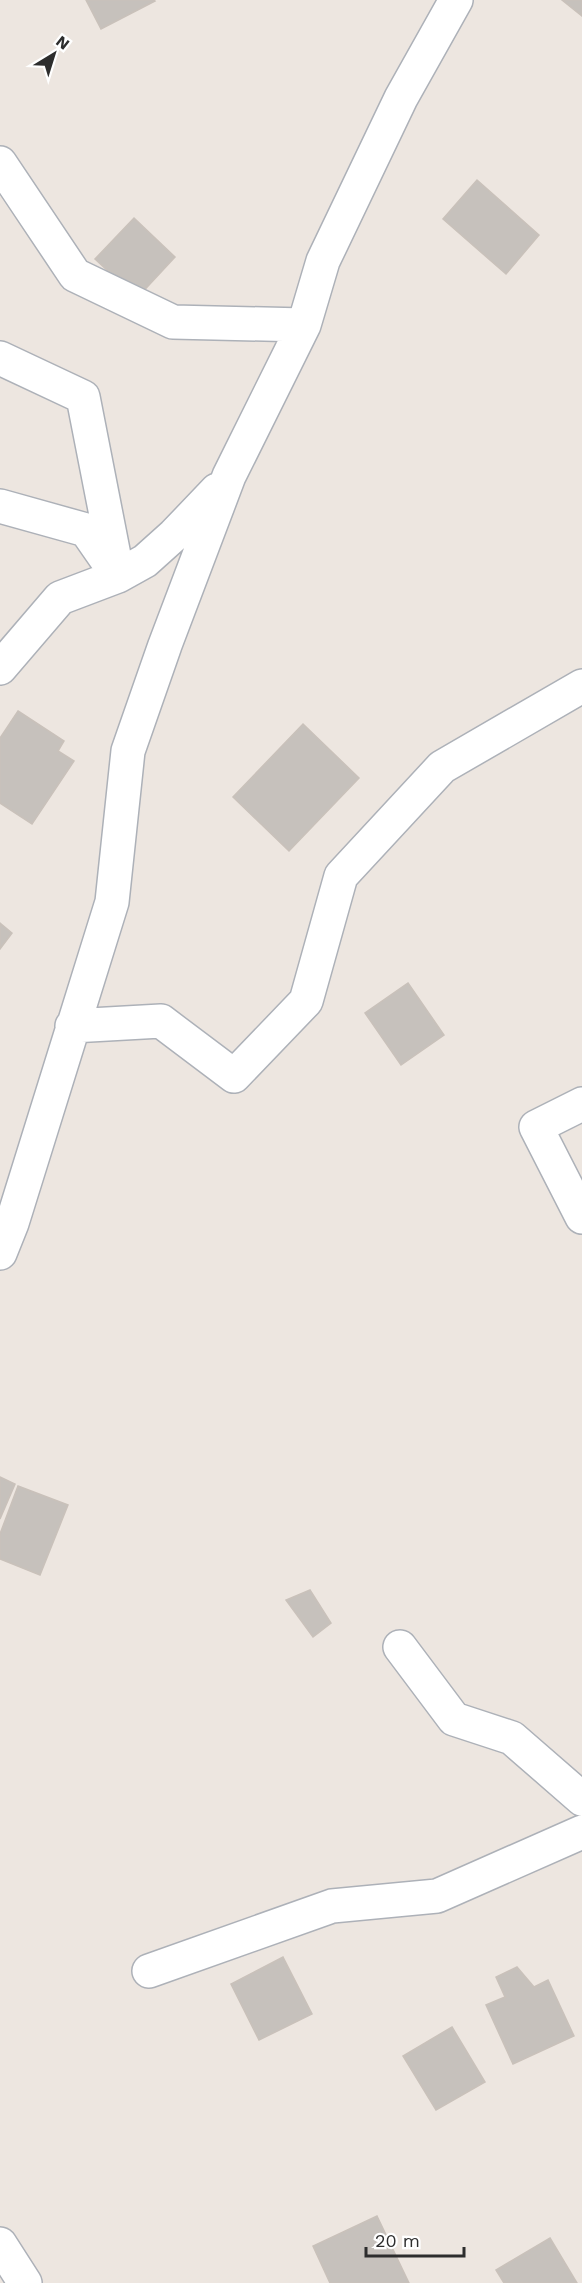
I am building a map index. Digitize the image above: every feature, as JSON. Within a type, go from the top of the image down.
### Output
[{"type":"street","points":[[0,1253],[39,1137],[112,902],[128,751],[196,560],[229,476],[304,325],[323,261],[401,98],[456,0]]},
{"type":"street","points":[[0,163],[75,275],[173,322],[304,325]]},
{"type":"street","points":[[0,358],[83,397],[118,576]]},
{"type":"street","points":[[0,668],[60,598],[118,576],[145,561],[174,535],[229,476]]},
{"type":"street","points":[[0,506],[86,530],[118,576]]},
{"type":"street","points":[[72,1026],[160,1021],[234,1076],[306,1001],[341,876],[442,767],[582,686]]},
{"type":"street","points":[[582,1104],[536,1127],[582,1217]]},
{"type":"street","points":[[399,1647],[454,1719],[512,1738],[580,1799],[582,1798]]},
{"type":"street","points":[[149,1971],[332,1905],[437,1896],[582,1832]]},
{"type":"street","points":[[0,2244],[25,2283]]},
{"type":"building","points":[[86,0],[154,0],[155,1],[101,29]]},
{"type":"building","points":[[562,0],[582,0],[582,16]]},
{"type":"building","points":[[477,180],[539,235],[506,274],[443,219]]},
{"type":"building","points":[[134,218],[175,257],[137,298],[95,259]]},
{"type":"building","points":[[18,711],[64,741],[58,751],[74,761],[32,824],[0,803],[0,738]]},
{"type":"building","points":[[303,724],[359,778],[289,851],[233,797]]},
{"type":"building","points":[[0,923],[12,933],[0,949]]},
{"type":"building","points":[[408,983],[444,1035],[401,1065],[365,1013]]},
{"type":"building","points":[[0,1477],[15,1484],[0,1519]]},
{"type":"building","points":[[18,1486],[68,1505],[40,1575],[0,1559],[0,1534]]},
{"type":"building","points":[[310,1590],[331,1623],[313,1637],[286,1600]]},
{"type":"building","points":[[283,1957],[312,2014],[259,2040],[231,1984]]},
{"type":"building","points":[[517,1967],[534,1987],[548,1980],[574,2036],[513,2064],[486,2005],[505,1997],[496,1977]]},
{"type":"building","points":[[452,2027],[485,2082],[436,2110],[403,2056]]},
{"type":"building","points":[[377,2216],[409,2283],[330,2283],[313,2246]]},
{"type":"building","points":[[550,2238],[577,2283],[504,2283],[496,2270]]}]
